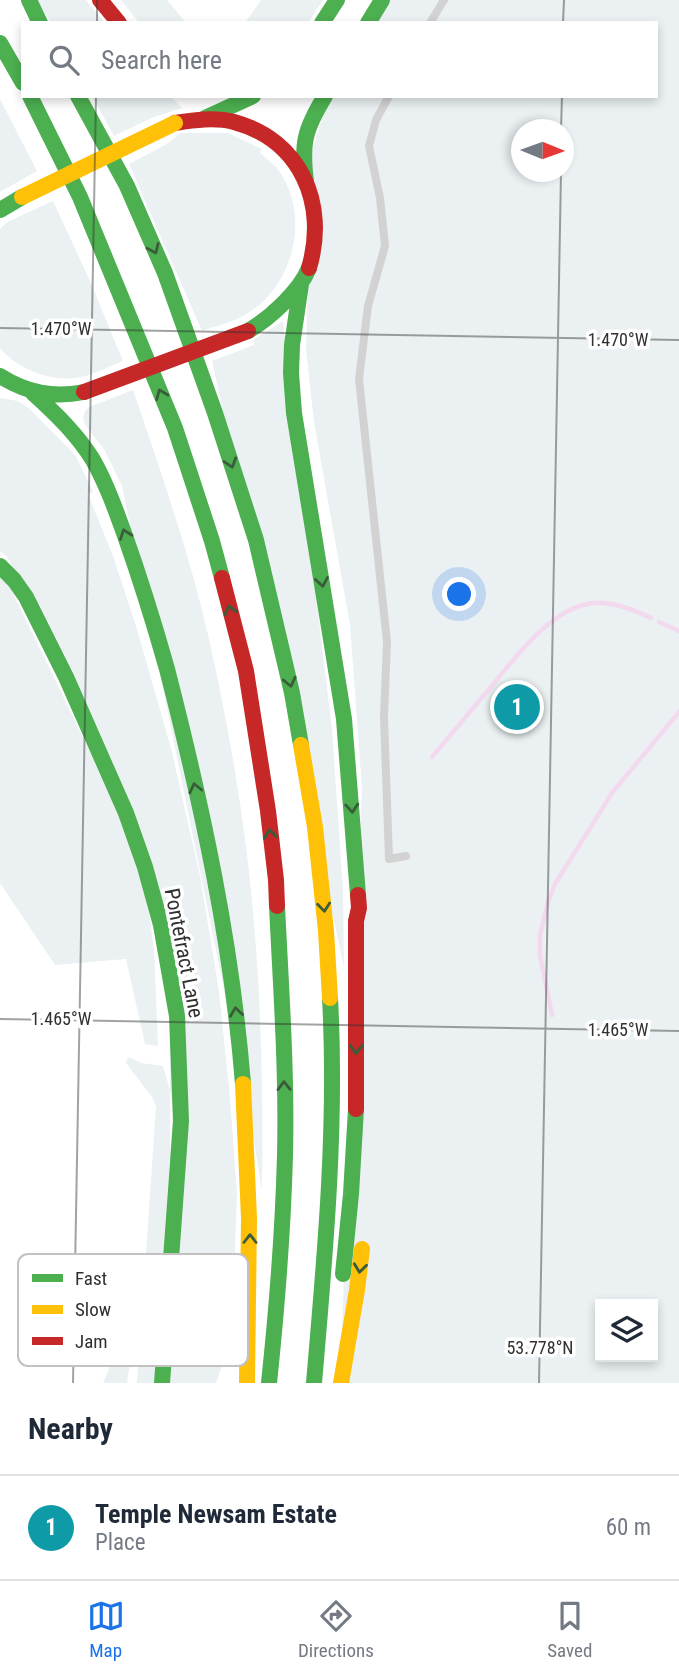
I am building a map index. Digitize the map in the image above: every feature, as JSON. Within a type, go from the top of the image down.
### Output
[{"type":"main road","points":[[29,0],[39,21]]},
{"type":"main road","points":[[100,0],[117,21]]},
{"type":"main road","points":[[323,21],[337,0]]},
{"type":"main road","points":[[369,21],[382,0]]},
{"type":"main road","points":[[0,43],[21,80]]},
{"type":"main road","points":[[31,98],[80,197],[175,428],[212,541],[246,671],[276,880],[284,1058],[285,1154],[277,1303],[269,1383]]},
{"type":"main road","points":[[79,98],[132,198],[165,272],[202,375],[256,540],[292,694],[315,827],[326,931],[332,1039],[325,1254],[314,1383]]},
{"type":"main road","points":[[0,210],[175,123],[205,118],[249,98]]},
{"type":"main road","points":[[306,181],[303,153],[306,135],[323,98]]},
{"type":"main road","points":[[191,104],[205,118],[234,122],[264,135],[280,147],[306,181],[312,197],[315,224],[313,250],[301,284],[292,345],[291,373],[294,413],[344,719],[359,908],[356,920],[356,1100],[351,1194],[329,1383]]},
{"type":"main road","points":[[0,387],[66,396],[84,391],[248,331],[267,318],[301,284]]},
{"type":"main road","points":[[0,376],[11,384],[30,391],[66,426],[87,452],[100,475],[148,598],[170,681],[227,943],[239,1037],[250,1202],[248,1349]]},
{"type":"main road","name":"Pontefract Lane","points":[[0,566],[26,597],[66,677],[126,813],[161,925],[177,1016],[181,1121],[171,1254]]},
{"type":"main road","points":[[359,908],[368,926],[370,1133]]},
{"type":"main road","points":[[341,1383],[364,1231]]},
{"type":"lane","points":[[431,21],[444,0]]},
{"type":"lane","points":[[387,98],[376,120],[369,146],[380,198],[385,246],[369,306],[359,379],[387,642],[384,717],[389,859],[406,856]]},
{"type":"shaded area","points":[[37,0],[86,0],[103,21],[50,21]]},
{"type":"shaded area","points":[[121,0],[167,0],[184,21],[137,21]]},
{"type":"shaded area","points":[[261,0],[323,0],[309,21],[246,21]]},
{"type":"shaded area","points":[[390,0],[679,0],[679,1383],[340,1383],[362,788],[350,625],[314,422],[306,350],[312,151],[328,98],[658,98],[658,21],[377,21]]},
{"type":"shaded area","points":[[93,98],[172,98],[182,108],[154,117],[114,136]]},
{"type":"shaded area","points":[[0,99],[37,171],[0,192]]},
{"type":"shaded area","points":[[180,133],[228,133],[262,149],[260,153],[276,167],[294,206],[292,249],[286,269],[275,288],[261,304],[243,316],[202,331],[129,164],[167,144]]},
{"type":"shaded area","points":[[53,201],[123,361],[76,378],[55,378],[34,372],[15,362],[0,348],[0,229],[7,222]]},
{"type":"shaded area","points":[[283,321],[332,729],[343,889],[344,967],[212,361],[254,345],[253,340]]},
{"type":"shaded area","points":[[133,390],[195,583],[219,684],[238,792],[252,900],[257,968],[262,1063],[262,1190],[251,1123],[122,486],[104,449],[85,425],[83,417],[89,407]]},
{"type":"shaded area","points":[[0,398],[18,401],[29,408],[76,456],[93,492],[88,494],[113,556],[137,629],[171,748],[200,876],[219,991],[237,1194],[235,1254],[170,1254],[170,924],[8,558],[0,551]]},
{"type":"shaded area","points":[[0,572],[5,577],[121,815],[147,897],[154,950],[158,1046],[145,1044],[126,959],[55,965],[0,883]]},
{"type":"shaded area","points":[[128,1057],[141,1063],[163,1066],[171,1094],[173,1112],[164,1254],[146,1254],[156,1107],[152,1097],[126,1063]]},
{"type":"shaded area","points":[[110,1366],[129,1366],[127,1383],[103,1383]]},
{"type":"shaded area","points":[[138,1366],[156,1366],[155,1383],[137,1383]]},
{"type":"shaded area","points":[[170,1366],[222,1366],[216,1383],[170,1383]]},
{"type":"waterway","points":[[432,757],[524,648],[558,617],[583,605],[601,603],[627,608],[651,618]]},
{"type":"waterway","points":[[659,622],[679,631]]},
{"type":"waterway","points":[[552,1015],[540,955],[540,936],[555,884],[612,793],[679,712]]},
{"type":"traffic: fast","points":[[29,0],[39,21]]},
{"type":"traffic: fast","points":[[323,21],[337,0]]},
{"type":"traffic: fast","points":[[369,21],[382,0]]},
{"type":"traffic: fast","points":[[0,43],[21,80]]},
{"type":"traffic: fast","points":[[31,98],[80,197],[175,428],[222,578]]},
{"type":"traffic: fast","points":[[79,98],[127,186],[165,273],[215,413],[256,540],[292,693],[301,745]]},
{"type":"traffic: fast","points":[[205,118],[249,98]]},
{"type":"traffic: fast","points":[[306,181],[306,137],[324,98]]},
{"type":"traffic: fast","points":[[0,210],[22,197]]},
{"type":"traffic: fast","points":[[248,331],[283,304],[299,286],[309,268]]},
{"type":"traffic: fast","points":[[301,284],[292,345],[294,413],[344,719],[358,895]]},
{"type":"traffic: fast","points":[[0,376],[20,387],[40,393],[84,392]]},
{"type":"traffic: fast","points":[[33,393],[73,433],[98,469],[121,524],[152,618],[204,823],[231,979],[243,1084]]},
{"type":"traffic: fast","points":[[0,566],[26,597],[66,677],[126,813],[161,925],[177,1016],[181,1121],[171,1254]]},
{"type":"traffic: fast","points":[[269,1383],[285,1155],[277,906]]},
{"type":"traffic: fast","points":[[314,1383],[331,1142],[330,998]]},
{"type":"traffic: fast","points":[[343,1274],[356,1109]]},
{"type":"traffic: fast","points":[[162,1383],[163,1366]]},
{"type":"traffic: slow","points":[[22,197],[175,123]]},
{"type":"traffic: slow","points":[[301,745],[315,827],[330,998]]},
{"type":"traffic: slow","points":[[243,1084],[249,1218],[248,1300]]},
{"type":"traffic: slow","points":[[341,1383],[362,1249]]},
{"type":"traffic: slow","points":[[247,1366],[247,1383]]},
{"type":"traffic: jam","points":[[100,0],[117,21]]},
{"type":"traffic: jam","points":[[175,123],[212,119],[234,122],[277,143],[292,159],[304,178],[315,221],[309,268]]},
{"type":"traffic: jam","points":[[84,392],[248,331]]},
{"type":"traffic: jam","points":[[222,578],[246,671],[268,811],[277,906]]},
{"type":"traffic: jam","points":[[356,1109],[358,895]]},
{"type":"place","name":"Temple Newsam Estate","points":[[517,707]]}]
